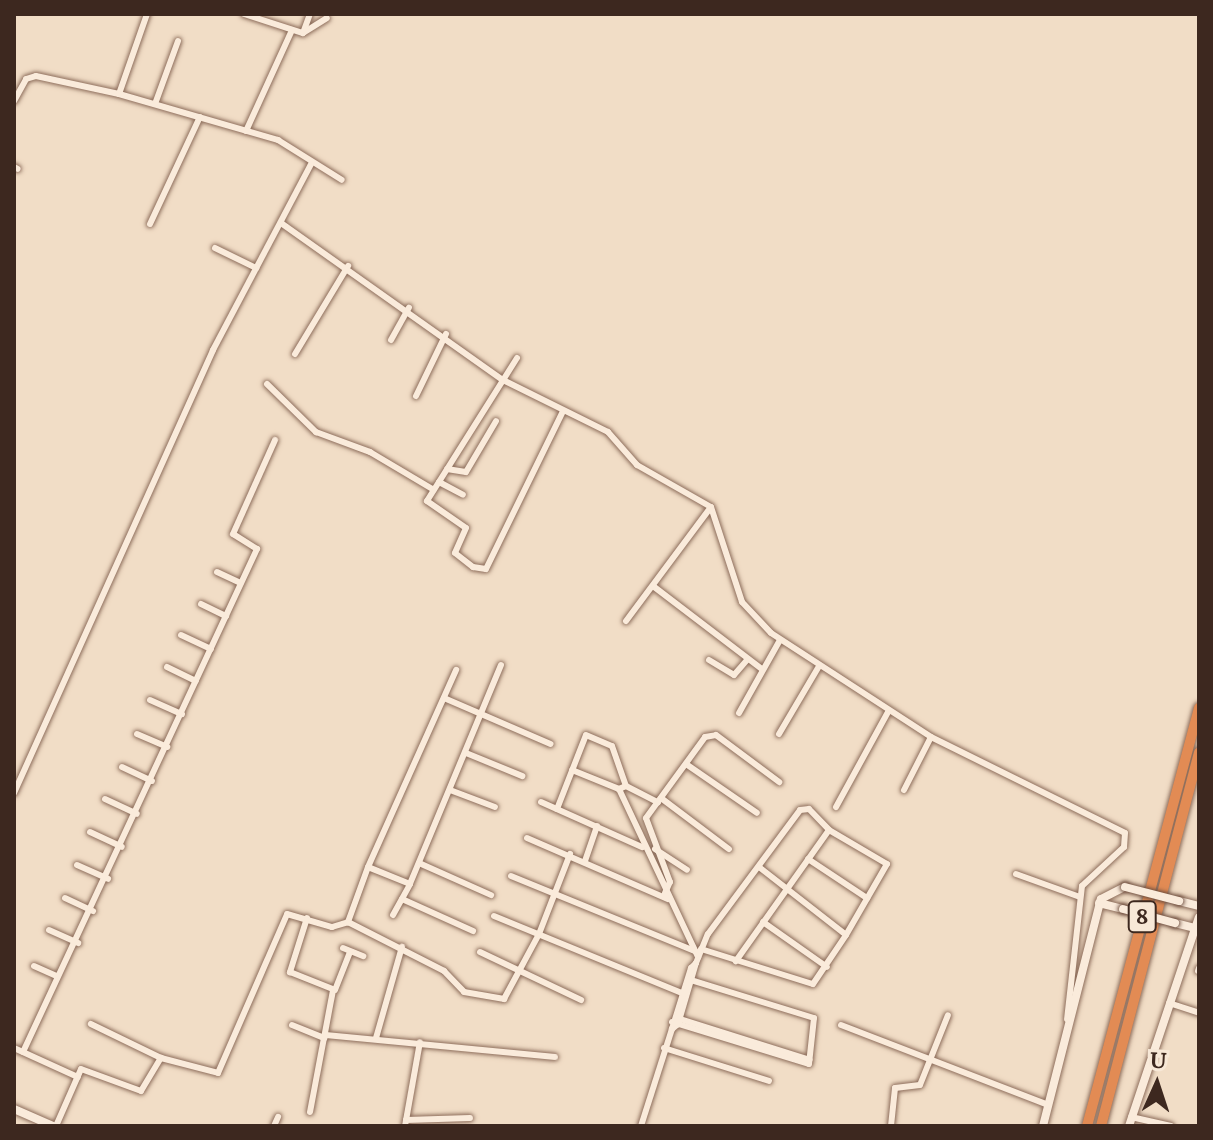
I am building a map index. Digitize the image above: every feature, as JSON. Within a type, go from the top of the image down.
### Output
[{"type":"highway","name":"8","points":[[1087,1126],[1199,708]]},
{"type":"highway","name":"8","points":[[1101,1126],[1199,753]]},
{"type":"main road","points":[[1043,1126],[1099,903],[1105,892],[1125,887],[1199,906]]},
{"type":"main road","points":[[1099,903],[1195,928]]},
{"type":"main road","points":[[1130,1122],[1138,1089],[1199,917]]},
{"type":"main road","points":[[14,1109],[55,1126]]},
{"type":"street","points":[[119,94],[147,14]]},
{"type":"street","points":[[244,14],[303,33],[327,18]]},
{"type":"street","points":[[303,33],[310,14]]},
{"type":"street","points":[[246,131],[292,30]]},
{"type":"street","points":[[155,104],[178,41]]},
{"type":"street","points":[[14,101],[30,77],[119,94],[246,131],[342,180]]},
{"type":"street","points":[[150,224],[200,117]]},
{"type":"street","points":[[14,793],[208,360],[312,162]]},
{"type":"street","points":[[281,223],[446,334],[503,380],[562,413],[608,432],[637,465],[711,507],[725,532],[742,602],[780,640],[931,737],[1125,833],[1128,843],[1088,875],[1080,897],[1065,1047]]},
{"type":"street","points":[[215,248],[256,268]]},
{"type":"street","points":[[295,354],[348,266]]},
{"type":"street","points":[[391,340],[409,308]]},
{"type":"street","points":[[416,396],[446,334]]},
{"type":"street","points":[[517,358],[427,505],[466,528],[456,555],[486,569],[562,413]]},
{"type":"street","points":[[267,384],[316,432],[370,452],[434,490]]},
{"type":"street","points":[[447,469],[466,472],[496,421]]},
{"type":"street","points":[[23,1052],[56,976],[78,943],[108,879],[257,546],[233,534],[275,440]]},
{"type":"street","points":[[439,482],[463,495]]},
{"type":"street","points":[[626,621],[711,507]]},
{"type":"street","points":[[217,572],[241,583]]},
{"type":"street","points":[[653,586],[762,669]]},
{"type":"street","points":[[201,604],[226,616]]},
{"type":"street","points":[[181,635],[211,649]]},
{"type":"street","points":[[739,713],[780,640]]},
{"type":"street","points":[[709,660],[734,675],[748,659]]},
{"type":"street","points":[[393,915],[410,884],[501,665]]},
{"type":"street","points":[[779,734],[819,666]]},
{"type":"street","points":[[167,667],[196,681]]},
{"type":"street","points":[[348,922],[368,867],[456,670]]},
{"type":"street","points":[[444,698],[551,744]]},
{"type":"street","points":[[150,700],[182,714]]},
{"type":"street","points":[[836,807],[888,712]]},
{"type":"street","points":[[137,734],[167,747]]},
{"type":"street","points":[[557,809],[572,770],[592,735],[616,751],[622,787],[642,847],[698,955],[694,981],[664,1048],[641,1126]]},
{"type":"street","points":[[667,896],[670,885],[645,823],[705,737],[716,735],[779,782]]},
{"type":"street","points":[[904,790],[931,737]]},
{"type":"street","points":[[466,753],[522,776]]},
{"type":"street","points":[[686,764],[757,813]]},
{"type":"street","points":[[122,767],[152,781]]},
{"type":"street","points":[[572,770],[660,800],[729,849]]},
{"type":"street","points":[[450,790],[495,807]]},
{"type":"street","points":[[105,799],[137,814]]},
{"type":"street","points":[[541,802],[642,847]]},
{"type":"street","points":[[511,876],[698,955],[736,961],[811,984],[827,967],[887,863],[829,830],[809,809],[800,810],[698,955],[682,993],[675,1022]]},
{"type":"street","points":[[585,861],[597,826]]},
{"type":"street","points":[[736,961],[829,830]]},
{"type":"street","points":[[90,832],[122,847]]},
{"type":"street","points":[[527,838],[667,896]]},
{"type":"street","points":[[655,849],[687,870]]},
{"type":"street","points":[[91,1024],[161,1058],[218,1073],[285,917],[307,918],[332,927],[348,922],[402,947],[450,975],[464,992],[497,1000],[510,994],[521,973],[570,854]]},
{"type":"street","points":[[808,859],[867,898]]},
{"type":"street","points":[[419,863],[491,895]]},
{"type":"street","points":[[77,865],[108,879]]},
{"type":"street","points":[[368,867],[410,884]]},
{"type":"street","points":[[759,867],[846,935]]},
{"type":"street","points":[[1016,874],[1080,897]]},
{"type":"street","points":[[65,898],[93,911]]},
{"type":"street","points":[[402,899],[473,931]]},
{"type":"street","points":[[494,916],[682,993]]},
{"type":"street","points":[[307,918],[289,970],[333,990]]},
{"type":"street","points":[[763,922],[827,967]]},
{"type":"street","points":[[49,930],[78,943]]},
{"type":"street","points":[[376,1038],[402,947]]},
{"type":"street","points":[[310,1112],[333,990],[346,950],[363,956]]},
{"type":"street","points":[[480,952],[581,1000]]},
{"type":"street","points":[[34,966],[56,976]]},
{"type":"street","points":[[675,1022],[810,1060],[814,1018],[694,981]]},
{"type":"street","points":[[1169,1003],[1199,1013]]},
{"type":"street","points":[[891,1126],[895,1088],[920,1085],[926,1058],[948,1015]]},
{"type":"street","points":[[292,1025],[325,1036],[420,1042],[555,1057]]},
{"type":"street","points":[[841,1025],[1048,1105]]},
{"type":"street","points":[[420,1042],[406,1123],[470,1118]]},
{"type":"street","points":[[14,1048],[78,1077]]},
{"type":"street","points":[[664,1048],[769,1081]]},
{"type":"street","points":[[55,1126],[78,1077],[86,1070],[141,1091],[161,1058]]},
{"type":"street","points":[[274,1126],[278,1117]]},
{"type":"street","points":[[1130,1122],[1171,1126]]}]
